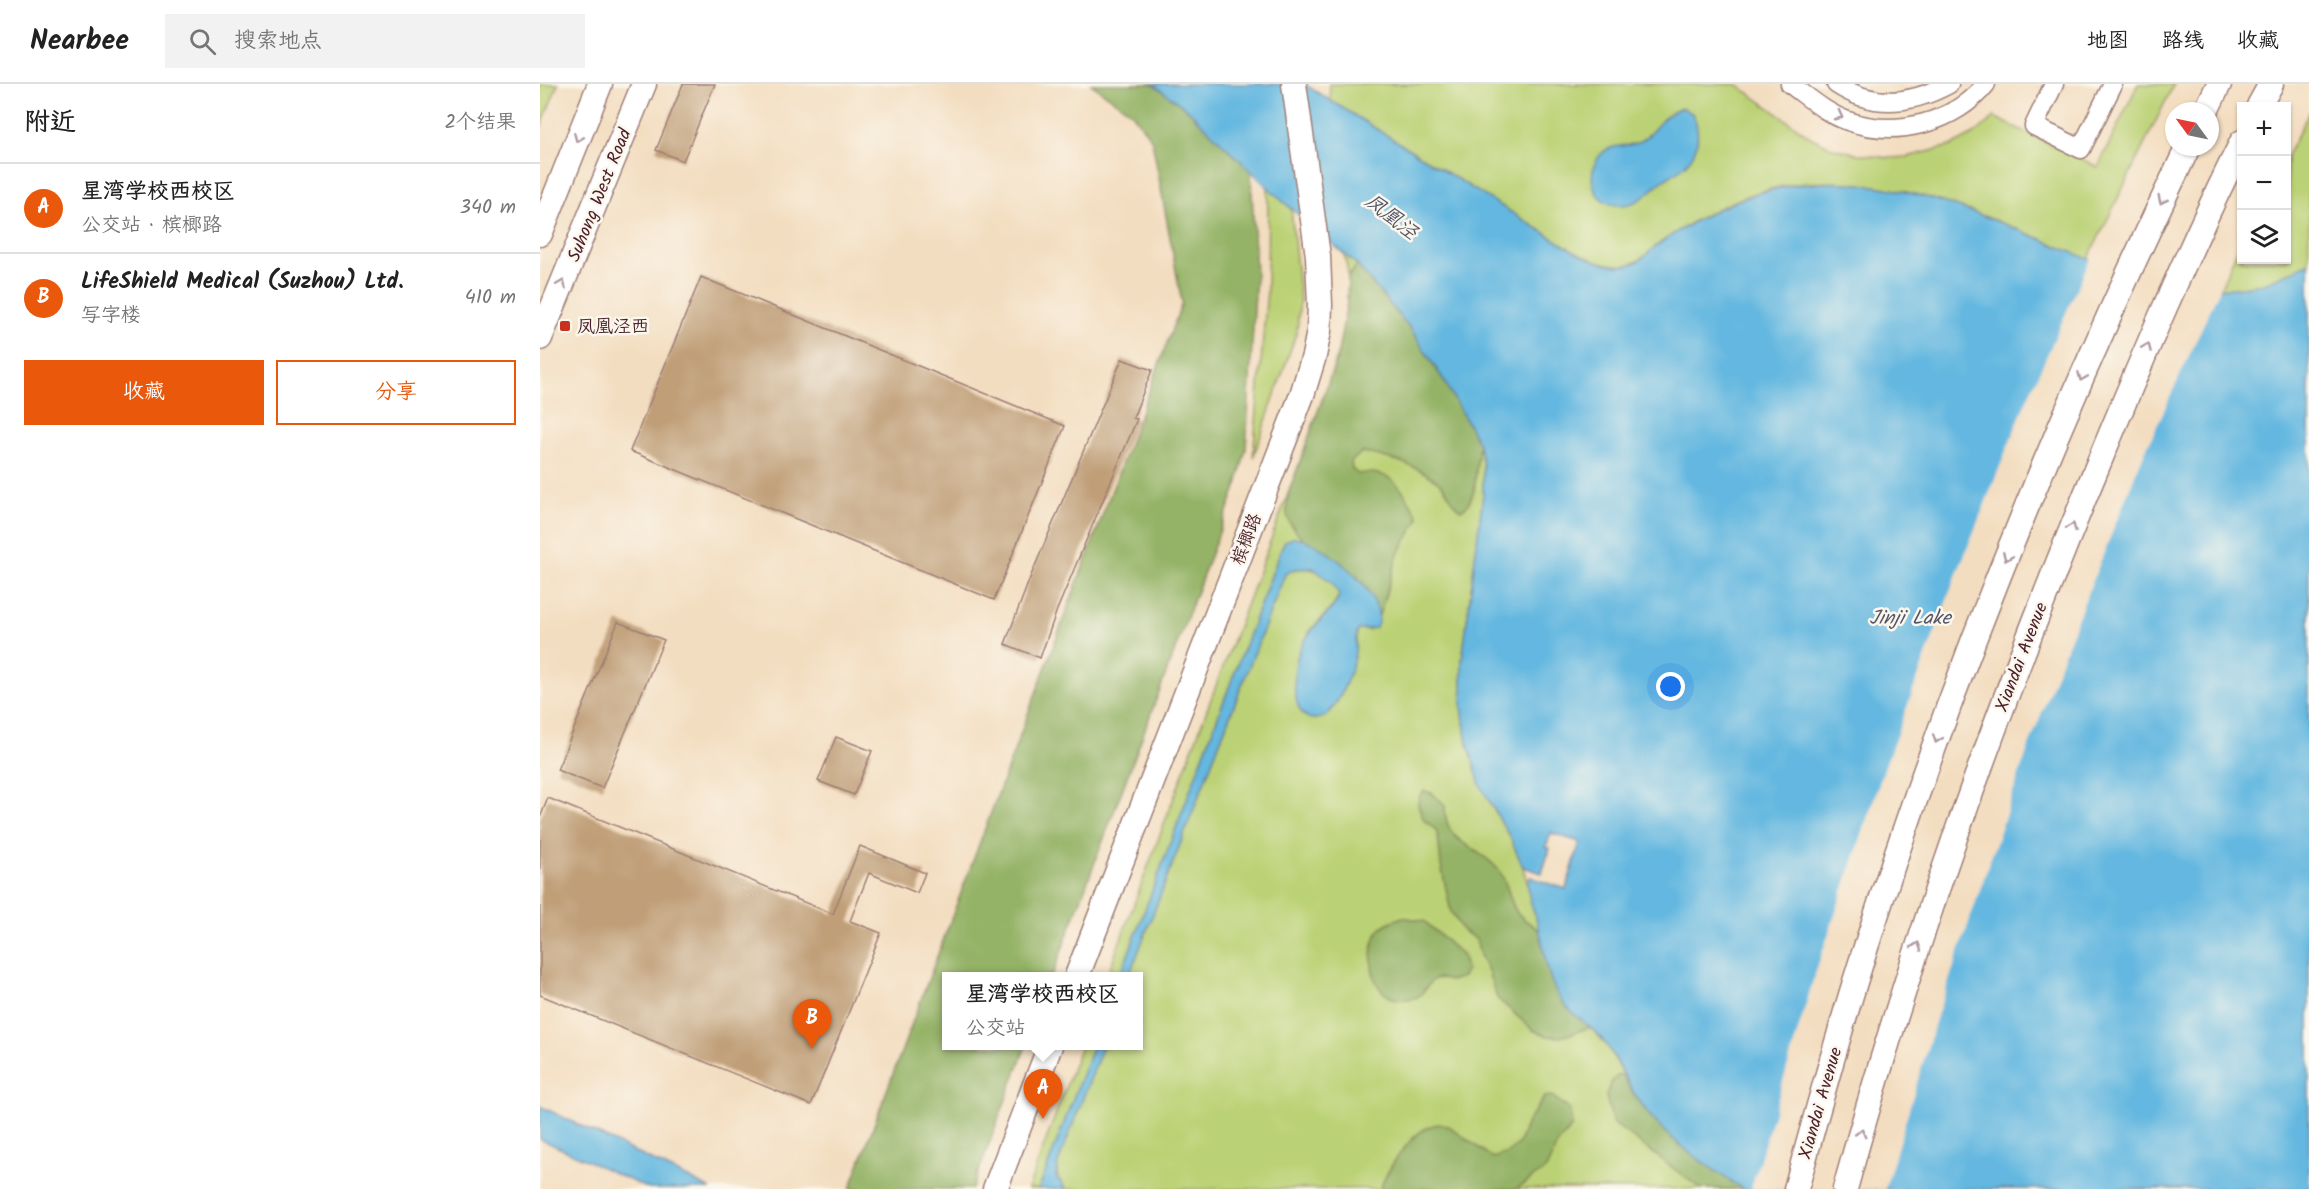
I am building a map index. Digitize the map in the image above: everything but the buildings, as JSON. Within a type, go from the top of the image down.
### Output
[{"type":"main road","points":[[540,234],[600,84]]},
{"type":"main road","name":"Suhong West Road","points":[[540,338],[644,84]]},
{"type":"main road","name":"槟榔路","points":[[1079,972],[1305,385],[1319,331],[1320,305],[1315,236],[1294,84]]},
{"type":"main road","points":[[2210,102],[2219,84]]},
{"type":"main road","points":[[2261,102],[2271,84]]},
{"type":"main road","name":"Xiandai Avenue","points":[[1845,1189],[1912,960],[2023,649],[2149,341],[2237,151]]},
{"type":"main road","name":"Xiandai Avenue","points":[[1796,1189],[1829,1067],[1869,935],[1932,753],[2026,510],[2105,325],[2184,156]]},
{"type":"main road","points":[[995,1189],[1048,1050]]},
{"type":"street","points":[[1790,84],[1847,121],[1870,127],[1895,129],[1918,125],[1945,115],[1969,103],[1986,84]]},
{"type":"street","points":[[1836,84],[1860,98],[1882,102],[1901,102],[1929,94],[1949,84]]},
{"type":"street","points":[[2054,84],[2034,126],[2081,149],[2113,84]]},
{"type":"green space","points":[[540,84],[558,84],[540,129]]},
{"type":"green space","points":[[1091,84],[1153,84],[1187,109],[1251,171],[1256,275],[1246,449],[1237,485],[1054,972],[942,972],[942,1050],[1024,1050],[972,1189],[850,1189],[1182,303],[1152,140],[1132,113]]},
{"type":"green space","points":[[1329,84],[1736,84],[1812,138],[1833,148],[1858,154],[1889,158],[1907,157],[1951,146],[1976,133],[1994,117],[2098,167],[2138,84],[2174,84],[2088,259],[2012,227],[1931,198],[1889,188],[1848,183],[1807,183],[1752,194],[1676,232],[1639,260],[1628,264],[1612,265],[1574,251],[1331,101]]},
{"type":"green space","points":[[2309,112],[2309,263],[2265,283],[2220,289],[2237,250],[2237,264],[2291,264],[2291,148]]},
{"type":"green space","points":[[1268,187],[1291,209],[1300,299],[1297,331],[1253,458],[1267,290]]},
{"type":"green space","points":[[1344,254],[1357,265],[1479,444],[1483,466],[1483,494],[1462,661],[1462,706],[1466,737],[1490,803],[1510,837],[1523,867],[1540,932],[1591,1027],[1609,1048],[1627,1082],[1708,1167],[1743,1189],[1066,1189],[1059,1180],[1058,1163],[1101,1050],[1143,1050],[1143,972],[1131,972],[1285,574],[1300,569],[1317,571],[1331,580],[1339,595],[1334,605],[1309,632],[1296,670],[1295,689],[1304,716],[1315,719],[1331,711],[1341,695],[1350,672],[1358,629],[1369,630],[1362,582],[1353,574],[1282,547],[1122,972],[1109,972],[1334,366],[1345,320],[1348,274]]},
{"type":"green space","points":[[1357,265],[1410,328],[1443,379],[1479,444],[1474,491],[1468,505],[1461,510],[1454,505],[1441,484],[1413,467],[1362,452],[1351,462],[1352,469],[1358,474],[1380,474],[1396,483],[1418,516],[1418,520],[1398,554],[1379,616],[1362,582],[1298,533],[1287,514],[1288,495],[1337,358],[1347,302],[1348,277]]},
{"type":"green space","points":[[1424,791],[1432,793],[1445,805],[1449,828],[1454,835],[1486,858],[1498,870],[1505,881],[1516,911],[1540,932],[1549,974],[1560,997],[1578,1018],[1591,1027],[1561,1037],[1546,1036],[1533,1030],[1497,998],[1476,939],[1463,931],[1451,912],[1441,865],[1438,836],[1435,829],[1424,820],[1418,805],[1419,797]]},
{"type":"green space","points":[[1402,917],[1424,921],[1463,956],[1466,970],[1463,977],[1450,981],[1439,978],[1432,980],[1421,994],[1411,999],[1393,998],[1383,992],[1374,976],[1372,966],[1375,938],[1381,927]]},
{"type":"green space","points":[[1080,1050],[1091,1050],[1039,1189],[1028,1189]]},
{"type":"green space","points":[[1618,1075],[1623,1075],[1646,1110],[1675,1140],[1691,1154],[1743,1189],[1701,1189],[1613,1123],[1606,1096],[1610,1084]]},
{"type":"green space","points":[[1552,1096],[1570,1110],[1572,1126],[1558,1143],[1546,1169],[1516,1189],[1380,1189],[1398,1156],[1418,1134],[1428,1127],[1439,1124],[1450,1127],[1493,1158],[1507,1153],[1519,1143],[1527,1122],[1545,1097]]},
{"type":"water","name":"Jinji Lake","points":[[1153,84],[1304,84],[1574,251],[1612,265],[1635,263],[1683,228],[1730,204],[1774,189],[1819,183],[1868,185],[1908,192],[2005,225],[2106,266],[2162,283],[2220,289],[2250,286],[2272,280],[2309,263],[2309,1189],[1743,1189],[1700,1161],[1673,1139],[1649,1115],[1639,1101],[1602,1039],[1560,999],[1549,974],[1528,882],[1530,877],[1566,889],[1580,842],[1551,833],[1546,847],[1550,848],[1542,873],[1523,867],[1510,837],[1480,785],[1466,737],[1462,706],[1462,661],[1483,494],[1483,466],[1479,444],[1443,379],[1410,328],[1357,265],[1280,199],[1187,109]]},
{"type":"water","points":[[1683,108],[1693,114],[1698,138],[1694,152],[1685,165],[1633,203],[1612,204],[1603,200],[1597,194],[1592,178],[1596,161],[1602,153],[1610,148],[1637,143],[1649,135],[1668,115]]},
{"type":"water","points":[[1295,537],[1307,541],[1337,559],[1352,572],[1374,601],[1378,615],[1376,628],[1358,630],[1349,675],[1330,712],[1319,719],[1306,717],[1297,703],[1295,693],[1298,655],[1307,637],[1332,608],[1339,595],[1334,585],[1313,568],[1295,569],[1285,574],[1131,972],[1122,972],[1282,547],[1285,541]]},
{"type":"water","points":[[1091,1050],[1101,1050],[1058,1163],[1056,1176],[1066,1189],[1039,1189]]},
{"type":"water","points":[[540,1106],[711,1189],[649,1189],[540,1139]]},
{"type":"pier","points":[[2091,257],[2162,281],[2221,286],[2139,465],[2029,746],[1937,1016],[1885,1189],[1751,1189],[1814,977],[1886,763],[1954,581],[2025,404]]},
{"type":"place","name":"凤凰泾西","points":[[565,326]]},
{"type":"place","name":"LifeShield Medical (Suzhou) Ltd.","points":[[812,1049]]},
{"type":"place","name":"星湾学校西校区","points":[[1043,1119]]},
{"type":"water label","name":"凤凰泾","points":[[1392,216]]}]
